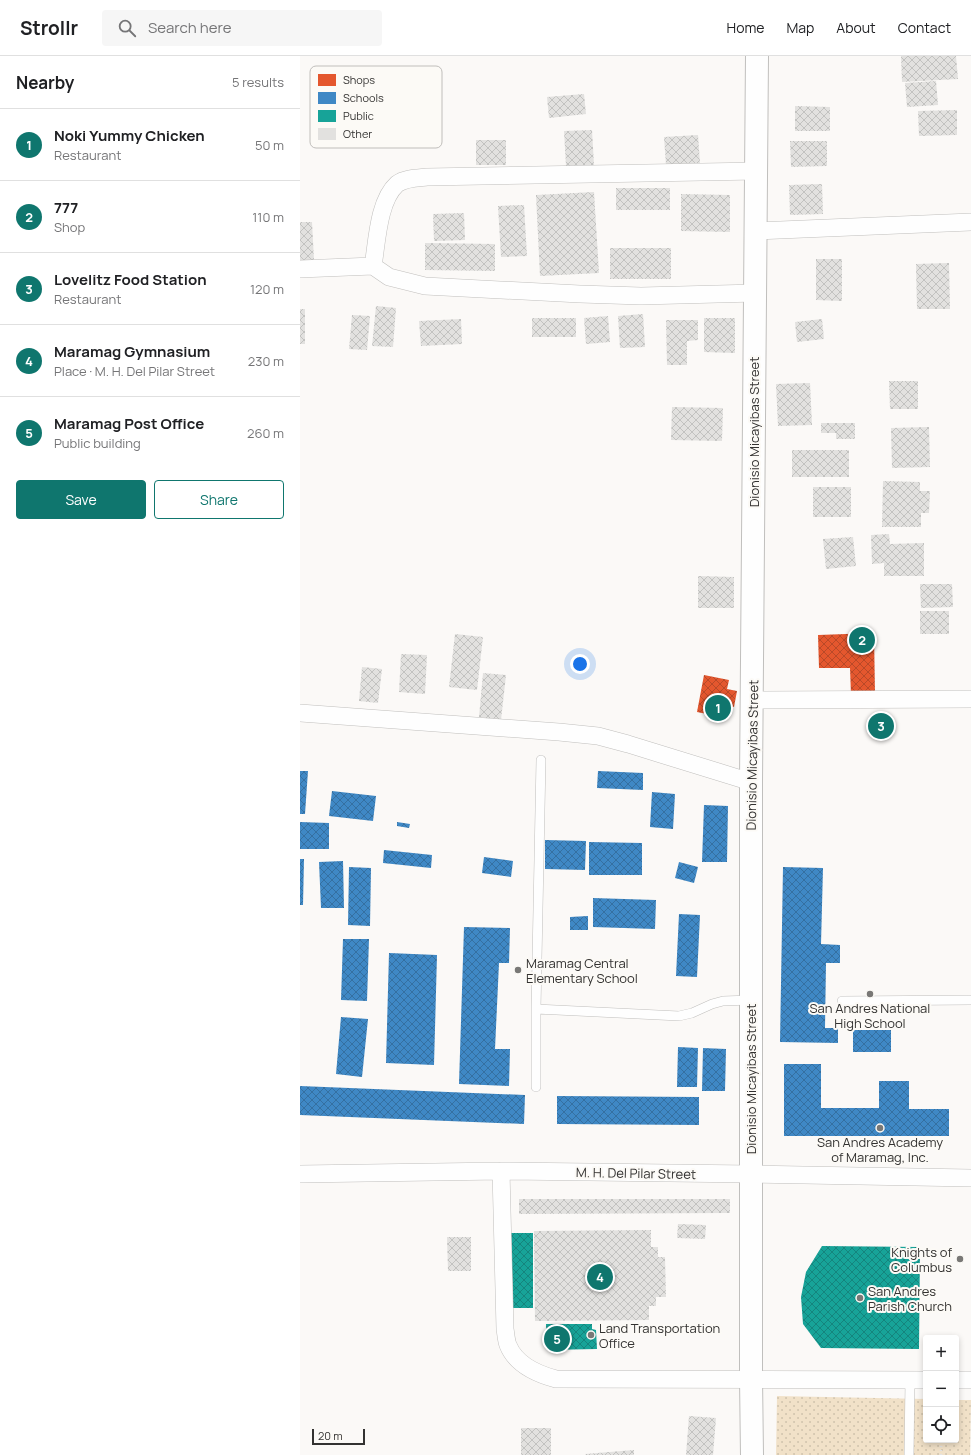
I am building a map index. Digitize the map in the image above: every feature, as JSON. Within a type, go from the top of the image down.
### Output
[{"type":"street","name":"Dionisio Micayibas Street","points":[[752,1455],[751,782],[757,56]]},
{"type":"street","points":[[373,266],[382,209],[389,195],[398,184],[410,179],[427,177],[757,172]]},
{"type":"street","points":[[756,231],[971,222]]},
{"type":"street","points":[[300,269],[373,266],[389,276],[424,286],[587,295],[641,296],[756,293]]},
{"type":"street","points":[[752,700],[971,699]]},
{"type":"street","points":[[300,713],[598,736],[751,782]]},
{"type":"street","points":[[501,1171],[505,1329],[508,1346],[517,1359],[528,1368],[541,1375],[556,1378],[918,1380]]},
{"type":"street","name":"M. H. Del Pilar Street","points":[[300,1174],[501,1171],[971,1178]]},
{"type":"street","points":[[959,1380],[971,1380]]},
{"type":"lane","points":[[536,1087],[541,760]]},
{"type":"lane","points":[[536,1009],[679,1016],[692,1013],[722,1001],[751,1000]]},
{"type":"lane","points":[[842,1000],[971,1000]]},
{"type":"lane","points":[[909,1455],[918,1380]]},
{"type":"path","points":[[941,1443],[941,1455]]},
{"type":"shaded area","points":[[777,1396],[923,1399],[923,1443],[959,1443],[959,1400],[971,1400],[970,1455],[776,1455]]},
{"type":"building: Shops","points":[[874,633],[875,694],[851,695],[850,668],[819,668],[818,635]]},
{"type":"building: Shops","points":[[704,675],[729,680],[727,689],[737,691],[734,707],[724,705],[722,717],[697,712]]},
{"type":"building: Schools","points":[[300,771],[308,771],[305,814],[300,814]]},
{"type":"building: Schools","points":[[598,771],[643,773],[643,790],[597,788]]},
{"type":"building: Schools","points":[[332,791],[376,796],[373,821],[329,816]]},
{"type":"building: Schools","points":[[652,792],[675,794],[673,829],[650,827]]},
{"type":"building: Schools","points":[[704,805],[728,806],[727,862],[702,862]]},
{"type":"building: Schools","points":[[300,822],[329,823],[329,849],[300,849]]},
{"type":"building: Schools","points":[[397,822],[410,824],[409,828],[397,826]]},
{"type":"building: Schools","points":[[545,840],[586,841],[585,870],[545,869]]},
{"type":"building: Schools","points":[[589,842],[642,843],[642,875],[589,875]]},
{"type":"building: Schools","points":[[384,850],[432,855],[431,868],[383,863]]},
{"type":"building: Schools","points":[[484,857],[513,861],[511,877],[482,873]]},
{"type":"building: Schools","points":[[300,859],[304,859],[303,905],[300,905]]},
{"type":"building: Schools","points":[[343,861],[344,908],[321,908],[319,862]]},
{"type":"building: Schools","points":[[679,862],[698,867],[694,883],[675,878]]},
{"type":"building: Schools","points":[[349,867],[371,868],[370,926],[348,925]]},
{"type":"building: Schools","points":[[783,867],[823,868],[821,944],[840,945],[840,963],[826,963],[825,1028],[838,1028],[838,1043],[780,1042]]},
{"type":"building: Schools","points":[[593,898],[656,900],[655,929],[593,927]]},
{"type":"building: Schools","points":[[679,914],[700,915],[697,977],[676,976]]},
{"type":"building: Schools","points":[[588,916],[588,930],[570,930],[570,917]]},
{"type":"building: Schools","points":[[464,927],[510,928],[509,963],[499,963],[495,1049],[510,1049],[509,1086],[459,1084]]},
{"type":"building: Schools","points":[[343,939],[369,939],[367,1001],[341,1000]]},
{"type":"building: Schools","points":[[389,953],[437,955],[434,1065],[386,1063]]},
{"type":"building: Schools","points":[[341,1017],[368,1019],[362,1077],[336,1074]]},
{"type":"building: Schools","points":[[853,1030],[891,1030],[891,1052],[853,1052]]},
{"type":"building: Schools","points":[[678,1047],[698,1048],[697,1087],[677,1087]]},
{"type":"building: Schools","points":[[703,1048],[726,1049],[725,1091],[702,1091]]},
{"type":"building: Schools","points":[[784,1064],[821,1064],[821,1108],[879,1108],[879,1081],[909,1081],[909,1109],[949,1109],[949,1136],[784,1136]]},
{"type":"building: Schools","points":[[300,1086],[525,1095],[524,1124],[300,1115]]},
{"type":"building: Schools","points":[[557,1096],[699,1097],[699,1125],[557,1124]]},
{"type":"building: Public","points":[[508,1233],[533,1233],[533,1308],[508,1308]]},
{"type":"building: Public","name":"San Andres Parish Church","points":[[822,1246],[920,1247],[919,1349],[821,1348],[803,1324],[801,1297],[806,1272]]},
{"type":"building: Public","points":[[546,1324],[592,1324],[592,1329],[596,1330],[597,1349],[547,1350]]},
{"type":"building: Other","points":[[901,56],[956,56],[958,79],[902,82]]},
{"type":"building: Other","points":[[936,81],[938,105],[907,107],[905,83]]},
{"type":"building: Other","points":[[584,94],[586,114],[549,118],[547,97]]},
{"type":"building: Other","points":[[795,106],[830,107],[830,131],[795,131]]},
{"type":"building: Other","points":[[957,110],[957,135],[919,136],[918,111]]},
{"type":"building: Other","points":[[592,130],[594,165],[566,166],[564,131]]},
{"type":"building: Other","points":[[698,135],[700,163],[666,165],[664,137]]},
{"type":"building: Other","points":[[476,140],[506,140],[506,165],[476,165]]},
{"type":"building: Other","points":[[790,141],[827,141],[827,166],[791,167]]},
{"type":"building: Other","points":[[822,184],[823,214],[790,215],[789,185]]},
{"type":"building: Other","points":[[616,188],[670,188],[670,210],[616,210]]},
{"type":"building: Other","points":[[594,192],[599,273],[540,276],[536,195]]},
{"type":"building: Other","points":[[681,194],[730,195],[730,232],[681,231]]},
{"type":"building: Other","points":[[524,205],[527,256],[501,257],[498,206]]},
{"type":"building: Other","points":[[464,213],[465,240],[434,241],[433,214]]},
{"type":"building: Other","points":[[300,222],[312,222],[314,260],[300,260]]},
{"type":"building: Other","points":[[425,243],[495,244],[495,271],[425,270]]},
{"type":"building: Other","points":[[610,248],[671,248],[671,279],[610,279]]},
{"type":"building: Other","points":[[816,259],[842,259],[842,301],[816,300]]},
{"type":"building: Other","points":[[949,263],[950,309],[917,309],[916,264]]},
{"type":"building: Other","points":[[376,306],[396,308],[393,347],[372,346]]},
{"type":"building: Other","points":[[300,309],[305,309],[305,344],[300,344]]},
{"type":"building: Other","points":[[643,314],[645,347],[620,348],[618,316]]},
{"type":"building: Other","points":[[352,315],[370,316],[367,350],[349,349]]},
{"type":"building: Other","points":[[608,316],[610,342],[586,344],[584,318]]},
{"type":"building: Other","points":[[532,318],[576,318],[576,337],[532,337]]},
{"type":"building: Other","points":[[704,318],[735,318],[735,353],[704,352]]},
{"type":"building: Other","points":[[461,319],[462,344],[421,346],[419,321]]},
{"type":"building: Other","points":[[822,319],[824,339],[797,342],[795,322]]},
{"type":"building: Other","points":[[666,320],[698,320],[698,340],[687,341],[687,365],[667,365]]},
{"type":"building: Other","points":[[889,381],[918,381],[918,409],[890,409]]},
{"type":"building: Other","points":[[810,383],[812,425],[778,426],[776,384]]},
{"type":"building: Other","points":[[672,407],[723,408],[722,441],[671,440]]},
{"type":"building: Other","points":[[821,423],[855,423],[855,439],[836,439],[836,433],[821,433]]},
{"type":"building: Other","points":[[929,427],[930,467],[892,468],[891,428]]},
{"type":"building: Other","points":[[792,450],[849,450],[849,477],[792,477]]},
{"type":"building: Other","points":[[883,481],[920,482],[920,491],[930,491],[929,513],[921,513],[921,527],[882,527]]},
{"type":"building: Other","points":[[813,487],[851,487],[851,517],[813,517]]},
{"type":"building: Other","points":[[889,534],[890,544],[924,543],[924,576],[884,576],[884,563],[872,564],[871,535]]},
{"type":"building: Other","points":[[853,537],[856,566],[826,569],[823,539]]},
{"type":"building: Other","points":[[698,576],[734,577],[734,608],[698,608]]},
{"type":"building: Other","points":[[920,584],[952,584],[953,607],[921,608]]},
{"type":"building: Other","points":[[920,611],[949,611],[949,634],[920,634]]},
{"type":"building: Other","points":[[455,634],[483,637],[477,690],[449,687]]},
{"type":"building: Other","points":[[401,654],[427,655],[425,694],[399,692]]},
{"type":"building: Other","points":[[362,667],[382,669],[378,703],[359,701]]},
{"type":"building: Other","points":[[483,673],[506,675],[501,720],[479,717]]},
{"type":"building: Other","points":[[519,1199],[730,1199],[730,1213],[519,1214]]},
{"type":"building: Other","points":[[678,1224],[706,1225],[705,1239],[677,1238]]},
{"type":"building: Other","points":[[651,1230],[651,1247],[658,1247],[658,1257],[665,1257],[666,1297],[656,1297],[656,1306],[649,1306],[649,1320],[535,1321],[534,1231]]},
{"type":"building: Other","points":[[447,1237],[471,1237],[471,1271],[448,1271]]},
{"type":"building: Other","points":[[689,1416],[716,1418],[713,1455],[686,1455]]},
{"type":"building: Other","points":[[521,1428],[551,1428],[551,1455],[521,1455]]},
{"type":"building: Other","points":[[634,1450],[634,1455],[585,1454]]},
{"type":"place","name":"777","points":[[862,640]]},
{"type":"place","name":"Noki Yummy Chicken","points":[[718,708]]},
{"type":"place","name":"Lovelitz Food Station","points":[[881,726]]},
{"type":"place","name":"Maramag Central Elementary School","points":[[518,970]]},
{"type":"place","name":"San Andres National High School","points":[[870,994]]},
{"type":"place","name":"San Andres Academy of Maramag, Inc.","points":[[880,1128]]},
{"type":"place","name":"Knights of Columbus","points":[[960,1259]]},
{"type":"place","name":"Maramag Gymnasium","points":[[600,1277]]},
{"type":"place","name":"San Andres Parish Church","points":[[860,1298]]},
{"type":"place","name":"Land Transportation Office","points":[[591,1335]]},
{"type":"place","name":"Maramag Post Office","points":[[557,1339]]}]
